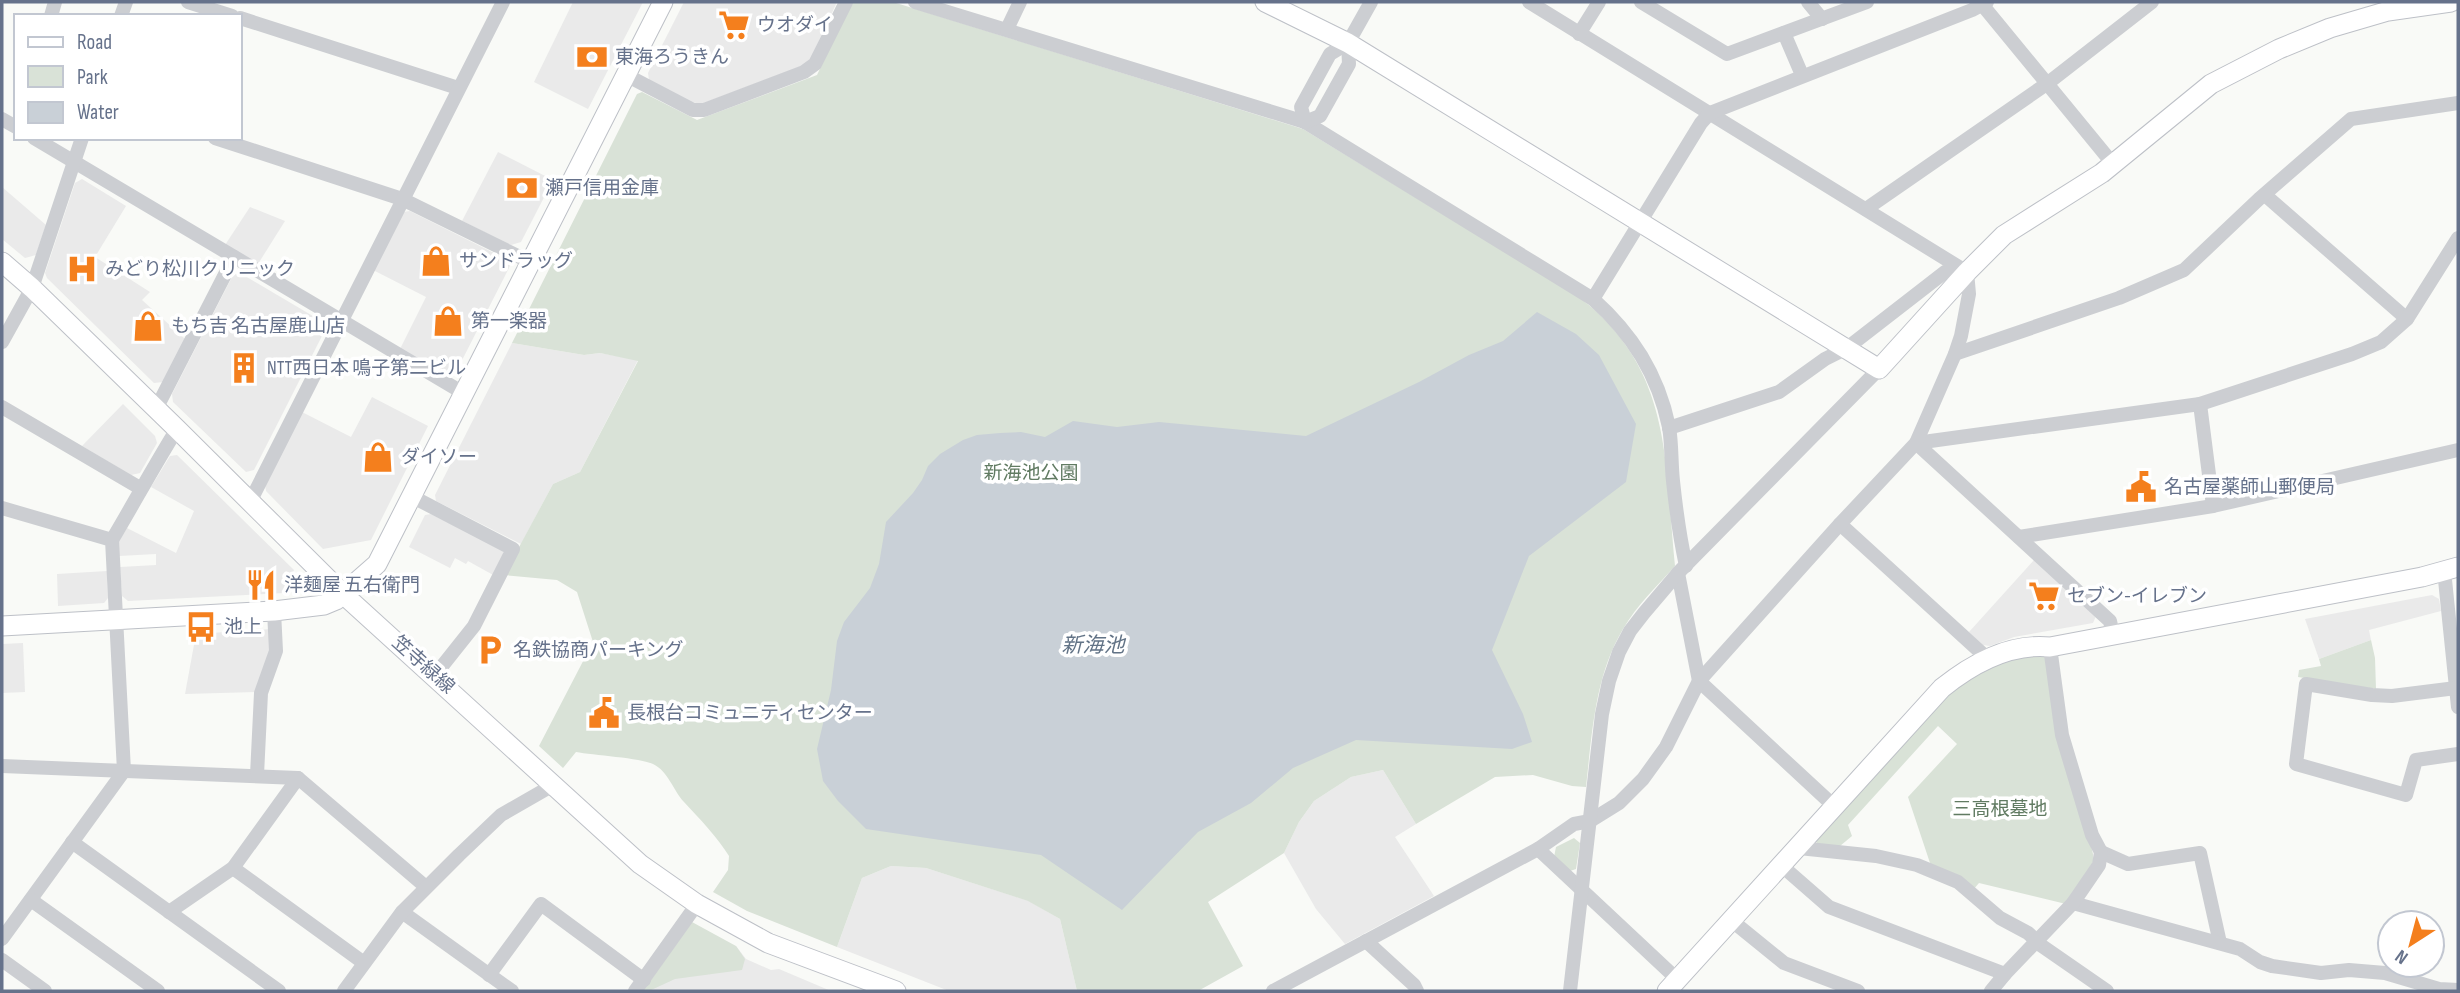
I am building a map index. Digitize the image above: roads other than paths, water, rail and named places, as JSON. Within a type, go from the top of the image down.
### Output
[{"type":"street","points":[[188,2],[226,14]]},
{"type":"street","points":[[250,502],[503,2]]},
{"type":"street","points":[[2,625],[274,611],[324,605],[343,594],[380,559],[663,2]]},
{"type":"street","points":[[625,75],[693,110],[704,110],[804,72],[815,64],[846,2]]},
{"type":"street","points":[[915,2],[1305,122],[1593,299],[1618,321],[1637,347],[1657,385],[1669,428],[1682,570],[1699,681],[1835,807]]},
{"type":"street","points":[[1007,29],[1020,2]]},
{"type":"street","points":[[1265,2],[1348,43],[1879,369]]},
{"type":"street","points":[[1305,122],[1301,107],[1331,54],[1348,43],[1371,2]]},
{"type":"street","points":[[1529,2],[1967,272]]},
{"type":"street","points":[[1579,34],[1599,2]]},
{"type":"street","points":[[1641,2],[1727,54],[1867,2]]},
{"type":"street","points":[[1808,2],[1822,19]]},
{"type":"street","points":[[1866,209],[2048,83],[2152,2]]},
{"type":"street","points":[[1570,991],[1602,714],[1619,652],[1644,612],[1879,369],[2004,235],[2113,164],[2211,84],[2299,40],[2385,6],[2451,2]]},
{"type":"street","points":[[1593,299],[1710,113],[1983,3],[2113,164]]},
{"type":"street","points":[[242,19],[458,88]]},
{"type":"street","points":[[1784,33],[1802,75]]},
{"type":"street","points":[[1305,122],[1320,117],[1349,64],[1348,43]]},
{"type":"street","points":[[1955,355],[2119,298],[2183,270],[2351,119],[2458,103]]},
{"type":"street","points":[[37,140],[465,394]]},
{"type":"street","points":[[2,342],[32,288],[81,140]]},
{"type":"street","points":[[221,140],[402,199],[532,263]]},
{"type":"street","points":[[2265,195],[2407,319]]},
{"type":"street","points":[[1916,443],[2200,404],[2381,342],[2407,319],[2458,238]]},
{"type":"street","points":[[156,410],[234,257]]},
{"type":"street","name":"笠寺緑線","points":[[2,262],[177,429],[343,594],[640,864],[697,904],[768,943],[896,991]]},
{"type":"street","points":[[1669,428],[1779,393],[1825,359],[1847,348],[1945,272],[1967,272]]},
{"type":"street","points":[[1273,991],[1538,849],[1574,824],[1590,821],[1619,803],[1643,779],[1666,747],[1699,681],[1916,443],[1955,355],[1969,295],[1967,272]]},
{"type":"street","points":[[2200,404],[2213,506]]},
{"type":"street","points":[[2,407],[140,488]]},
{"type":"street","points":[[2,939],[124,771],[112,540],[137,499],[140,488],[177,429]]},
{"type":"street","points":[[1916,443],[2110,621],[2113,635]]},
{"type":"street","points":[[2019,537],[2213,506],[2458,450]]},
{"type":"street","points":[[413,497],[513,549],[474,626],[435,676]]},
{"type":"street","points":[[2,508],[112,540]]},
{"type":"street","points":[[1840,524],[1987,658]]},
{"type":"street","points":[[1538,849],[1673,985],[1942,688],[1987,658],[2030,645],[2050,648],[2451,569],[2458,707]]},
{"type":"street","points":[[257,775],[261,693],[276,651],[274,611]]},
{"type":"street","points":[[1991,991],[2073,903],[2099,864],[2101,852],[2092,835],[2067,754],[2050,648]]},
{"type":"street","points":[[2456,688],[2392,696],[2306,684],[2296,764],[2406,794],[2416,760],[2458,754]]},
{"type":"street","points":[[2,766],[298,778],[426,887]]},
{"type":"street","points":[[169,912],[233,868],[298,778]]},
{"type":"street","points":[[344,991],[402,912],[426,887],[501,815],[555,785]]},
{"type":"street","points":[[72,842],[279,991]]},
{"type":"street","points":[[1799,848],[1851,852],[1917,865],[1958,882],[2000,918],[2028,933],[2107,991]]},
{"type":"street","points":[[2101,852],[2128,864],[2200,853],[2220,943]]},
{"type":"street","points":[[1782,866],[1829,907],[2005,974]]},
{"type":"street","points":[[233,868],[365,963]]},
{"type":"street","points":[[31,900],[158,991]]},
{"type":"street","points":[[2073,903],[2240,949],[2260,962],[2272,965],[2321,973],[2349,970],[2385,973],[2439,989],[2458,990]]},
{"type":"street","points":[[489,975],[541,904],[640,986],[697,904]]},
{"type":"street","points":[[402,912],[512,991]]},
{"type":"street","points":[[1731,920],[1784,963],[1858,991]]},
{"type":"street","points":[[1366,941],[1414,985],[1417,991]]},
{"type":"street","points":[[2,960],[45,991]]},
{"type":"water","name":"新海池","points":[[1537,312],[1576,334],[1599,355],[1636,424],[1626,482],[1529,556],[1492,650],[1523,714],[1532,742],[1512,749],[1356,740],[1293,768],[1251,803],[1198,832],[1122,910],[1041,855],[866,829],[838,801],[823,781],[817,749],[831,690],[837,641],[844,622],[870,588],[879,564],[886,522],[913,493],[928,466],[940,454],[977,435],[1021,432],[1045,437],[1073,421],[1117,427],[1159,422],[1306,436],[1469,355],[1503,341]]},
{"type":"place","name":"ウオダイ","points":[[734,25]]},
{"type":"place","name":"東海ろうきん","points":[[592,57]]},
{"type":"place","name":"瀬戸信用金庫","points":[[522,188]]},
{"type":"place","name":"サンドラッグ","points":[[436,261]]},
{"type":"place","name":"みどり松川クリニック","points":[[82,269]]},
{"type":"place","name":"第一楽器","points":[[448,321]]},
{"type":"place","name":"もち吉 名古屋鹿山店","points":[[148,326]]},
{"type":"place","name":"NTT西日本 鳴子第二ビル","points":[[244,368]]},
{"type":"place","name":"ダイソー","points":[[378,457]]},
{"type":"place","name":"名古屋薬師山郵便局","points":[[2141,487]]},
{"type":"place","name":"洋麺屋 五右衛門","points":[[261,585]]},
{"type":"place","name":"セブン-イレブン","points":[[2044,596]]},
{"type":"place","name":"池上","points":[[201,627]]},
{"type":"place","name":"名鉄協商パーキング","points":[[490,650]]},
{"type":"place","name":"長根台コミュニティセンター","points":[[604,713]]},
{"type":"park label","name":"新海池公園","points":[[1031,473]]},
{"type":"park label","name":"三高根墓地","points":[[2000,809]]}]
